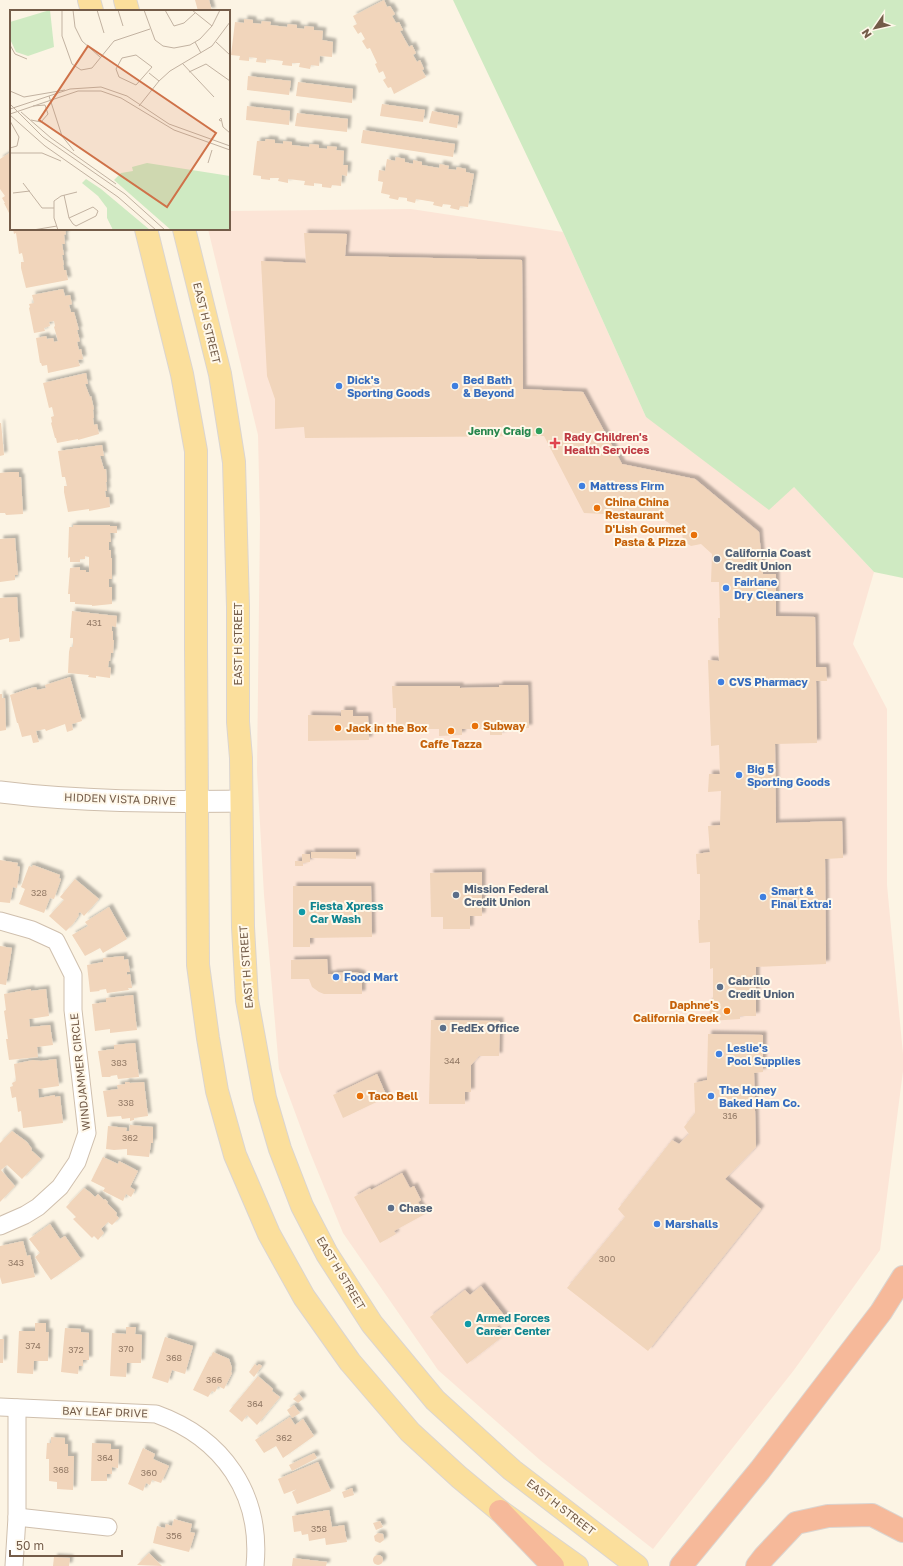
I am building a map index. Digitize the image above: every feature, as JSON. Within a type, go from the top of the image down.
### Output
[{"type":"highway","points":[[681,1566],[775,1451],[881,1312],[903,1277]]},
{"type":"highway","points":[[500,1511],[553,1566]]},
{"type":"highway","points":[[757,1566],[796,1523],[828,1516],[872,1515],[903,1531]]},
{"type":"main road","points":[[89,0],[92,10]]},
{"type":"main road","points":[[125,0],[128,10]]},
{"type":"main road","points":[[146,230],[182,374],[196,451],[198,966],[217,1091],[235,1155],[270,1234],[304,1297],[350,1362],[410,1432],[459,1477],[500,1511],[577,1566]]},
{"type":"main road","name":"EAST H STREET","points":[[184,230],[220,374],[234,462],[238,607],[238,722],[241,758],[243,927],[248,1008],[265,1098],[280,1149],[302,1206],[324,1247],[372,1324],[435,1400],[512,1470],[637,1566]]},
{"type":"street","name":"HIDDEN VISTA DRIVE","points":[[0,792],[32,796],[110,800],[197,802],[241,801]]},
{"type":"street","name":"WINDJAMMER CIRCLE","points":[[0,921],[32,930],[56,941],[73,976],[73,1010],[87,1134],[76,1162],[60,1187],[38,1207],[18,1219],[0,1226]]},
{"type":"street","name":"BAY LEAF DRIVE","points":[[0,1406],[156,1414],[171,1419],[200,1436],[224,1459],[242,1486],[250,1508],[256,1536],[255,1566]]},
{"type":"street","points":[[14,1566],[17,1517],[17,1408]]},
{"type":"street","points":[[17,1517],[108,1527]]},
{"type":"shaded area","points":[[411,209],[563,232],[646,417],[794,487],[874,572],[853,644],[887,709],[887,885],[903,1054],[903,1071],[880,1250],[794,1370],[653,1549],[540,1460],[438,1370],[343,1233],[309,1150],[279,1069],[264,895],[257,771],[260,521],[258,435],[208,230],[230,230],[230,211]]},
{"type":"green space","points":[[453,0],[903,0],[903,578],[874,572],[794,487],[769,510],[646,417],[563,232]]},
{"type":"building","points":[[195,0],[209,0],[212,10],[198,10]]},
{"type":"building","points":[[384,0],[387,7],[390,6],[395,14],[392,16],[396,23],[399,22],[403,30],[400,31],[409,47],[412,45],[416,53],[413,55],[417,62],[420,60],[424,69],[422,70],[426,77],[394,94],[391,87],[388,88],[383,80],[386,78],[383,71],[379,73],[375,64],[377,63],[370,48],[367,49],[362,41],[365,39],[361,32],[358,34],[353,26],[357,24],[353,16]]},
{"type":"building","points":[[244,19],[253,20],[253,23],[261,24],[262,21],[271,22],[270,25],[287,27],[288,24],[297,25],[297,28],[304,29],[305,26],[314,27],[314,30],[323,31],[322,40],[333,42],[332,57],[320,56],[319,66],[311,65],[310,69],[299,67],[300,63],[292,63],[292,66],[282,65],[283,61],[266,59],[266,63],[256,62],[257,58],[249,57],[249,61],[239,60],[240,56],[231,55],[235,22],[244,23]]},
{"type":"building","points":[[248,76],[291,81],[289,95],[247,90]]},
{"type":"building","points":[[298,82],[353,89],[352,103],[296,96]]},
{"type":"building","points":[[382,104],[425,110],[423,122],[380,116]]},
{"type":"building","points":[[247,106],[290,111],[289,125],[246,120]]},
{"type":"building","points":[[432,111],[459,116],[457,128],[429,123]]},
{"type":"building","points":[[297,113],[348,119],[347,132],[295,126]]},
{"type":"building","points":[[363,130],[455,144],[453,157],[361,143]]},
{"type":"building","points":[[266,139],[275,140],[275,143],[283,144],[283,141],[292,142],[292,145],[309,147],[310,144],[319,145],[319,148],[327,149],[327,146],[337,147],[336,150],[344,151],[343,165],[348,165],[347,176],[342,175],[341,186],[332,185],[331,188],[322,187],[322,184],[314,183],[314,186],[304,185],[305,181],[288,179],[288,183],[278,181],[279,178],[270,178],[270,180],[261,179],[261,176],[253,175],[257,141],[265,141]]},
{"type":"building","points":[[10,153],[10,215],[2,198],[5,196],[0,189],[0,159]]},
{"type":"building","points":[[396,157],[405,159],[405,162],[413,164],[413,160],[422,162],[422,165],[439,168],[440,164],[449,166],[448,169],[456,170],[457,167],[466,169],[466,172],[474,174],[468,207],[460,206],[459,210],[450,208],[451,205],[443,204],[442,207],[433,205],[434,202],[416,199],[415,203],[407,201],[407,198],[399,197],[398,200],[389,198],[390,195],[381,193],[383,182],[378,181],[379,170],[385,171],[387,159],[395,161]]},
{"type":"building","points":[[13,230],[65,230],[65,244],[62,244],[64,255],[62,255],[64,270],[66,270],[68,280],[26,288],[21,268],[21,262],[24,262],[22,253],[19,254],[16,233],[14,234]]},
{"type":"building","points":[[304,233],[347,234],[345,256],[522,260],[523,389],[583,392],[622,464],[695,479],[759,532],[763,574],[776,574],[776,616],[815,617],[816,667],[826,667],[827,681],[816,681],[817,743],[775,744],[776,823],[842,821],[843,858],[825,859],[826,964],[756,967],[756,1016],[740,1016],[740,1019],[710,1021],[709,1002],[713,1002],[713,968],[710,969],[710,942],[699,943],[698,920],[700,920],[700,874],[697,874],[696,854],[710,852],[708,826],[720,825],[721,791],[708,792],[709,774],[720,774],[719,745],[711,746],[708,660],[719,661],[718,618],[720,618],[719,582],[711,582],[712,554],[701,544],[691,546],[683,541],[682,532],[660,517],[584,513],[544,436],[305,438],[304,427],[275,429],[275,399],[267,376],[261,261],[306,263]]},
{"type":"building","points":[[63,289],[65,296],[70,295],[72,304],[69,305],[71,312],[74,312],[79,330],[77,330],[80,341],[77,342],[79,350],[81,349],[83,359],[78,360],[80,366],[48,373],[47,365],[42,366],[40,363],[36,338],[46,336],[47,339],[53,338],[54,342],[58,341],[54,321],[49,322],[50,326],[44,328],[45,331],[34,333],[29,304],[34,303],[32,295]]},
{"type":"building","points":[[86,373],[88,384],[85,384],[90,397],[91,396],[94,409],[94,425],[97,424],[99,434],[78,440],[57,443],[51,423],[51,417],[54,416],[52,407],[49,408],[43,383]]},
{"type":"building","points":[[0,423],[4,455],[0,456]]},
{"type":"building","points":[[102,445],[104,456],[100,456],[104,469],[106,469],[107,491],[105,491],[106,497],[109,497],[110,507],[89,511],[89,509],[68,512],[64,492],[64,486],[67,486],[65,477],[62,477],[58,451]]},
{"type":"building","points":[[19,472],[19,477],[21,477],[23,514],[6,515],[5,513],[0,513],[0,473]]},
{"type":"building","points":[[73,525],[117,526],[117,533],[110,533],[111,542],[109,542],[109,550],[111,550],[112,558],[112,579],[109,579],[109,587],[112,587],[112,604],[92,606],[70,602],[70,594],[68,594],[70,568],[80,567],[80,570],[86,570],[86,572],[89,572],[89,557],[85,556],[85,559],[80,559],[80,562],[70,562],[70,557],[68,558],[69,527],[73,527]]},
{"type":"building","points":[[15,538],[18,575],[15,575],[15,580],[0,582],[0,539]]},
{"type":"building","points":[[17,597],[20,641],[9,642],[9,638],[0,640],[0,598]]},
{"type":"building","points":[[72,611],[117,616],[116,627],[112,626],[114,640],[113,653],[111,653],[108,667],[111,668],[110,678],[96,676],[96,678],[88,677],[89,675],[68,673],[69,652],[70,647],[73,647],[73,638],[70,638]]},
{"type":"building","points":[[70,677],[82,721],[72,724],[73,730],[67,732],[65,724],[46,731],[45,729],[36,731],[39,742],[33,743],[31,735],[22,737],[10,695],[36,687],[37,690],[46,688],[45,685]]},
{"type":"building","points":[[499,685],[528,685],[529,728],[502,729],[502,735],[490,735],[490,729],[462,729],[462,735],[439,736],[439,729],[396,729],[396,708],[393,708],[392,686],[460,686],[460,688],[499,687]]},
{"type":"building","points":[[0,694],[2,694],[2,698],[5,698],[6,730],[0,731]]},
{"type":"building","name":"Jack in the Box","points":[[341,710],[353,710],[353,716],[368,716],[369,740],[308,741],[308,715],[341,716]]},
{"type":"building","points":[[311,852],[356,852],[356,859],[311,858]]},
{"type":"building","points":[[302,854],[310,854],[310,862],[303,863],[303,866],[295,866],[295,861],[302,861]]},
{"type":"building","points":[[0,860],[18,863],[17,866],[20,867],[17,888],[13,887],[10,903],[0,902]]},
{"type":"building","points":[[33,865],[60,875],[59,878],[61,879],[54,899],[50,898],[44,913],[19,904],[25,889],[21,887],[29,866],[32,867]]},
{"type":"building","name":"Mission Federal Credit Union","points":[[482,872],[482,916],[470,916],[470,929],[443,929],[443,917],[431,917],[430,873]]},
{"type":"building","points":[[75,879],[99,899],[84,916],[80,912],[73,924],[66,931],[49,916],[64,900],[60,897]]},
{"type":"building","points":[[293,886],[371,886],[372,937],[310,938],[310,947],[293,947]]},
{"type":"building","points":[[109,907],[127,939],[103,953],[100,948],[85,956],[72,935],[88,926],[85,922]]},
{"type":"building","points":[[0,946],[12,948],[6,985],[0,984]]},
{"type":"building","points":[[124,956],[124,960],[128,959],[130,972],[127,972],[127,975],[130,974],[132,988],[128,988],[129,990],[107,993],[106,989],[90,992],[87,965],[103,962],[103,958]]},
{"type":"building","name":"Food Mart","points":[[327,959],[328,974],[355,972],[362,974],[362,994],[324,994],[312,987],[309,979],[291,979],[291,960]]},
{"type":"building","points":[[31,989],[31,991],[46,989],[49,1016],[29,1019],[30,1027],[50,1025],[53,1045],[37,1047],[38,1057],[9,1060],[6,1039],[8,1039],[4,1011],[6,1010],[4,994]]},
{"type":"building","points":[[133,995],[137,1030],[110,1033],[110,1029],[95,1031],[92,1004],[106,1002],[106,998]]},
{"type":"building","points":[[431,1020],[500,1021],[499,1056],[479,1056],[471,1065],[471,1092],[465,1092],[465,1104],[429,1104]]},
{"type":"building","points":[[708,1034],[763,1035],[763,1072],[754,1073],[756,1147],[725,1179],[761,1209],[648,1351],[567,1288],[625,1217],[618,1209],[672,1140],[679,1144],[689,1134],[684,1127],[695,1113],[694,1083],[707,1080]]},
{"type":"building","points":[[135,1043],[139,1077],[118,1079],[117,1075],[102,1077],[98,1051],[114,1049],[114,1045]]},
{"type":"building","points":[[56,1059],[59,1086],[38,1089],[39,1098],[55,1095],[55,1097],[60,1096],[63,1123],[23,1128],[21,1111],[18,1112],[16,1097],[12,1098],[10,1087],[13,1086],[12,1083],[16,1081],[14,1064],[33,1060],[41,1061]]},
{"type":"building","name":"Taco Bell","points":[[377,1074],[387,1097],[343,1118],[333,1095]]},
{"type":"building","points":[[125,1082],[144,1082],[148,1116],[134,1118],[134,1120],[130,1121],[130,1118],[122,1119],[121,1116],[107,1117],[103,1091],[118,1089],[117,1085],[125,1084]]},
{"type":"building","points":[[130,1125],[153,1127],[153,1143],[151,1143],[149,1157],[127,1155],[127,1149],[106,1149],[108,1126],[127,1128],[126,1131],[129,1131]]},
{"type":"building","points":[[12,1131],[27,1142],[32,1149],[31,1150],[41,1159],[22,1179],[7,1165],[1,1170],[15,1186],[0,1202],[0,1143]]},
{"type":"building","points":[[103,1157],[118,1164],[119,1161],[138,1171],[130,1187],[135,1190],[131,1197],[126,1194],[123,1201],[103,1191],[105,1188],[91,1181]]},
{"type":"building","name":"Chase","points":[[402,1173],[410,1188],[414,1186],[421,1200],[418,1202],[425,1214],[394,1231],[396,1234],[380,1243],[354,1197],[370,1188],[371,1190]]},
{"type":"building","points":[[84,1188],[95,1197],[98,1194],[104,1200],[105,1199],[117,1213],[116,1215],[119,1218],[112,1225],[108,1222],[101,1229],[104,1233],[98,1240],[94,1236],[92,1238],[73,1219],[76,1217],[66,1207]]},
{"type":"building","points":[[50,1224],[60,1239],[65,1236],[81,1259],[51,1280],[35,1257],[40,1253],[29,1239]]},
{"type":"building","points":[[23,1241],[27,1256],[30,1255],[35,1277],[2,1284],[0,1277],[0,1246]]},
{"type":"building","name":"Armed Forces Career Center","points":[[481,1286],[507,1319],[495,1328],[502,1337],[467,1364],[430,1317],[465,1290],[470,1295]]},
{"type":"building","points":[[35,1323],[46,1323],[46,1332],[49,1332],[48,1361],[34,1361],[33,1374],[17,1373],[19,1331],[35,1331]]},
{"type":"building","points":[[126,1327],[136,1327],[135,1334],[142,1335],[141,1363],[127,1363],[126,1377],[110,1376],[112,1333],[126,1334]]},
{"type":"building","points":[[65,1328],[81,1329],[81,1332],[89,1333],[89,1360],[83,1360],[83,1366],[79,1366],[78,1374],[61,1372]]},
{"type":"building","points":[[165,1337],[193,1346],[185,1374],[172,1370],[168,1383],[152,1378]]},
{"type":"building","points":[[0,1339],[4,1339],[3,1363],[0,1363]]},
{"type":"building","points":[[213,1352],[229,1359],[232,1373],[224,1389],[218,1386],[215,1392],[212,1391],[208,1397],[193,1390]]},
{"type":"building","points":[[255,1364],[257,1366],[259,1364],[262,1366],[254,1377],[249,1372]]},
{"type":"building","points":[[258,1376],[280,1397],[257,1425],[247,1415],[242,1422],[229,1411]]},
{"type":"building","points":[[299,1394],[303,1399],[298,1403],[293,1399]]},
{"type":"building","points":[[294,1405],[300,1413],[292,1418],[287,1410]]},
{"type":"building","points":[[290,1417],[295,1425],[303,1419],[314,1436],[283,1458],[276,1446],[264,1453],[255,1440]]},
{"type":"building","points":[[51,1437],[65,1438],[65,1444],[68,1444],[68,1456],[74,1456],[73,1490],[57,1489],[57,1482],[49,1481],[49,1459],[46,1459],[47,1443],[51,1443]]},
{"type":"building","points":[[92,1443],[111,1444],[111,1449],[119,1449],[118,1468],[112,1467],[112,1474],[107,1474],[107,1481],[91,1481]]},
{"type":"building","points":[[143,1448],[155,1454],[153,1459],[169,1466],[161,1483],[152,1480],[150,1485],[146,1483],[143,1491],[128,1484]]},
{"type":"building","points":[[314,1453],[317,1458],[292,1471],[289,1465]]},
{"type":"building","points":[[318,1462],[331,1491],[297,1504],[292,1492],[297,1489],[284,1494],[278,1479]]},
{"type":"building","points":[[352,1488],[354,1495],[344,1498],[342,1492]]},
{"type":"building","points":[[329,1510],[332,1527],[344,1525],[347,1542],[326,1545],[325,1538],[309,1541],[308,1534],[302,1535],[301,1531],[294,1532],[292,1516]]},
{"type":"building","points":[[174,1519],[192,1524],[190,1532],[195,1533],[189,1552],[153,1543],[157,1526],[165,1528],[166,1524],[172,1526]]},
{"type":"building","points":[[380,1521],[383,1527],[376,1530],[373,1523]]},
{"type":"building","points":[[378,1533],[383,1534],[384,1540],[380,1543],[375,1541],[374,1536]]},
{"type":"building","points":[[149,1553],[162,1566],[137,1565]]},
{"type":"building","points":[[376,1555],[380,1555],[382,1556],[382,1564],[376,1565],[373,1562],[373,1558]]},
{"type":"building","points":[[54,1557],[70,1558],[69,1566],[53,1566]]},
{"type":"building","points":[[293,1558],[327,1562],[326,1566],[292,1566]]},
{"type":"place","name":"Dick's Sporting Goods","points":[[339,386]]},
{"type":"place","name":"Bed Bath & Beyond","points":[[455,386]]},
{"type":"place","name":"Jenny Craig","points":[[539,431]]},
{"type":"place","name":"Rady Children's Health Services","points":[[555,443]]},
{"type":"place","name":"Mattress Firm","points":[[582,486]]},
{"type":"place","name":"China China Restaurant","points":[[597,508]]},
{"type":"place","name":"D'Lish Gourmet Pasta & Pizza","points":[[694,535]]},
{"type":"place","name":"California Coast Credit Union","points":[[717,559]]},
{"type":"place","name":"Fairlane Dry Cleaners","points":[[726,588]]},
{"type":"place","name":"CVS Pharmacy","points":[[721,682]]},
{"type":"place","name":"Subway","points":[[475,726]]},
{"type":"place","name":"Jack in the Box","points":[[338,728]]},
{"type":"place","name":"Caffe Tazza","points":[[451,731]]},
{"type":"place","name":"Big 5 Sporting Goods","points":[[739,775]]},
{"type":"place","name":"Mission Federal Credit Union","points":[[456,895]]},
{"type":"place","name":"Smart & Final Extra!","points":[[763,897]]},
{"type":"place","name":"Fiesta Xpress Car Wash","points":[[302,912]]},
{"type":"place","name":"Food Mart","points":[[336,977]]},
{"type":"place","name":"Cabrillo Credit Union","points":[[720,987]]},
{"type":"place","name":"Daphne's California Greek","points":[[727,1011]]},
{"type":"place","name":"FedEx Office","points":[[443,1028]]},
{"type":"place","name":"Leslie's Pool Supplies","points":[[719,1054]]},
{"type":"place","name":"Taco Bell","points":[[360,1096]]},
{"type":"place","name":"The Honey Baked Ham Co.","points":[[711,1096]]},
{"type":"place","name":"Chase","points":[[391,1208]]},
{"type":"place","name":"Marshalls","points":[[657,1224]]},
{"type":"place","name":"Armed Forces Career Center","points":[[468,1324]]}]
